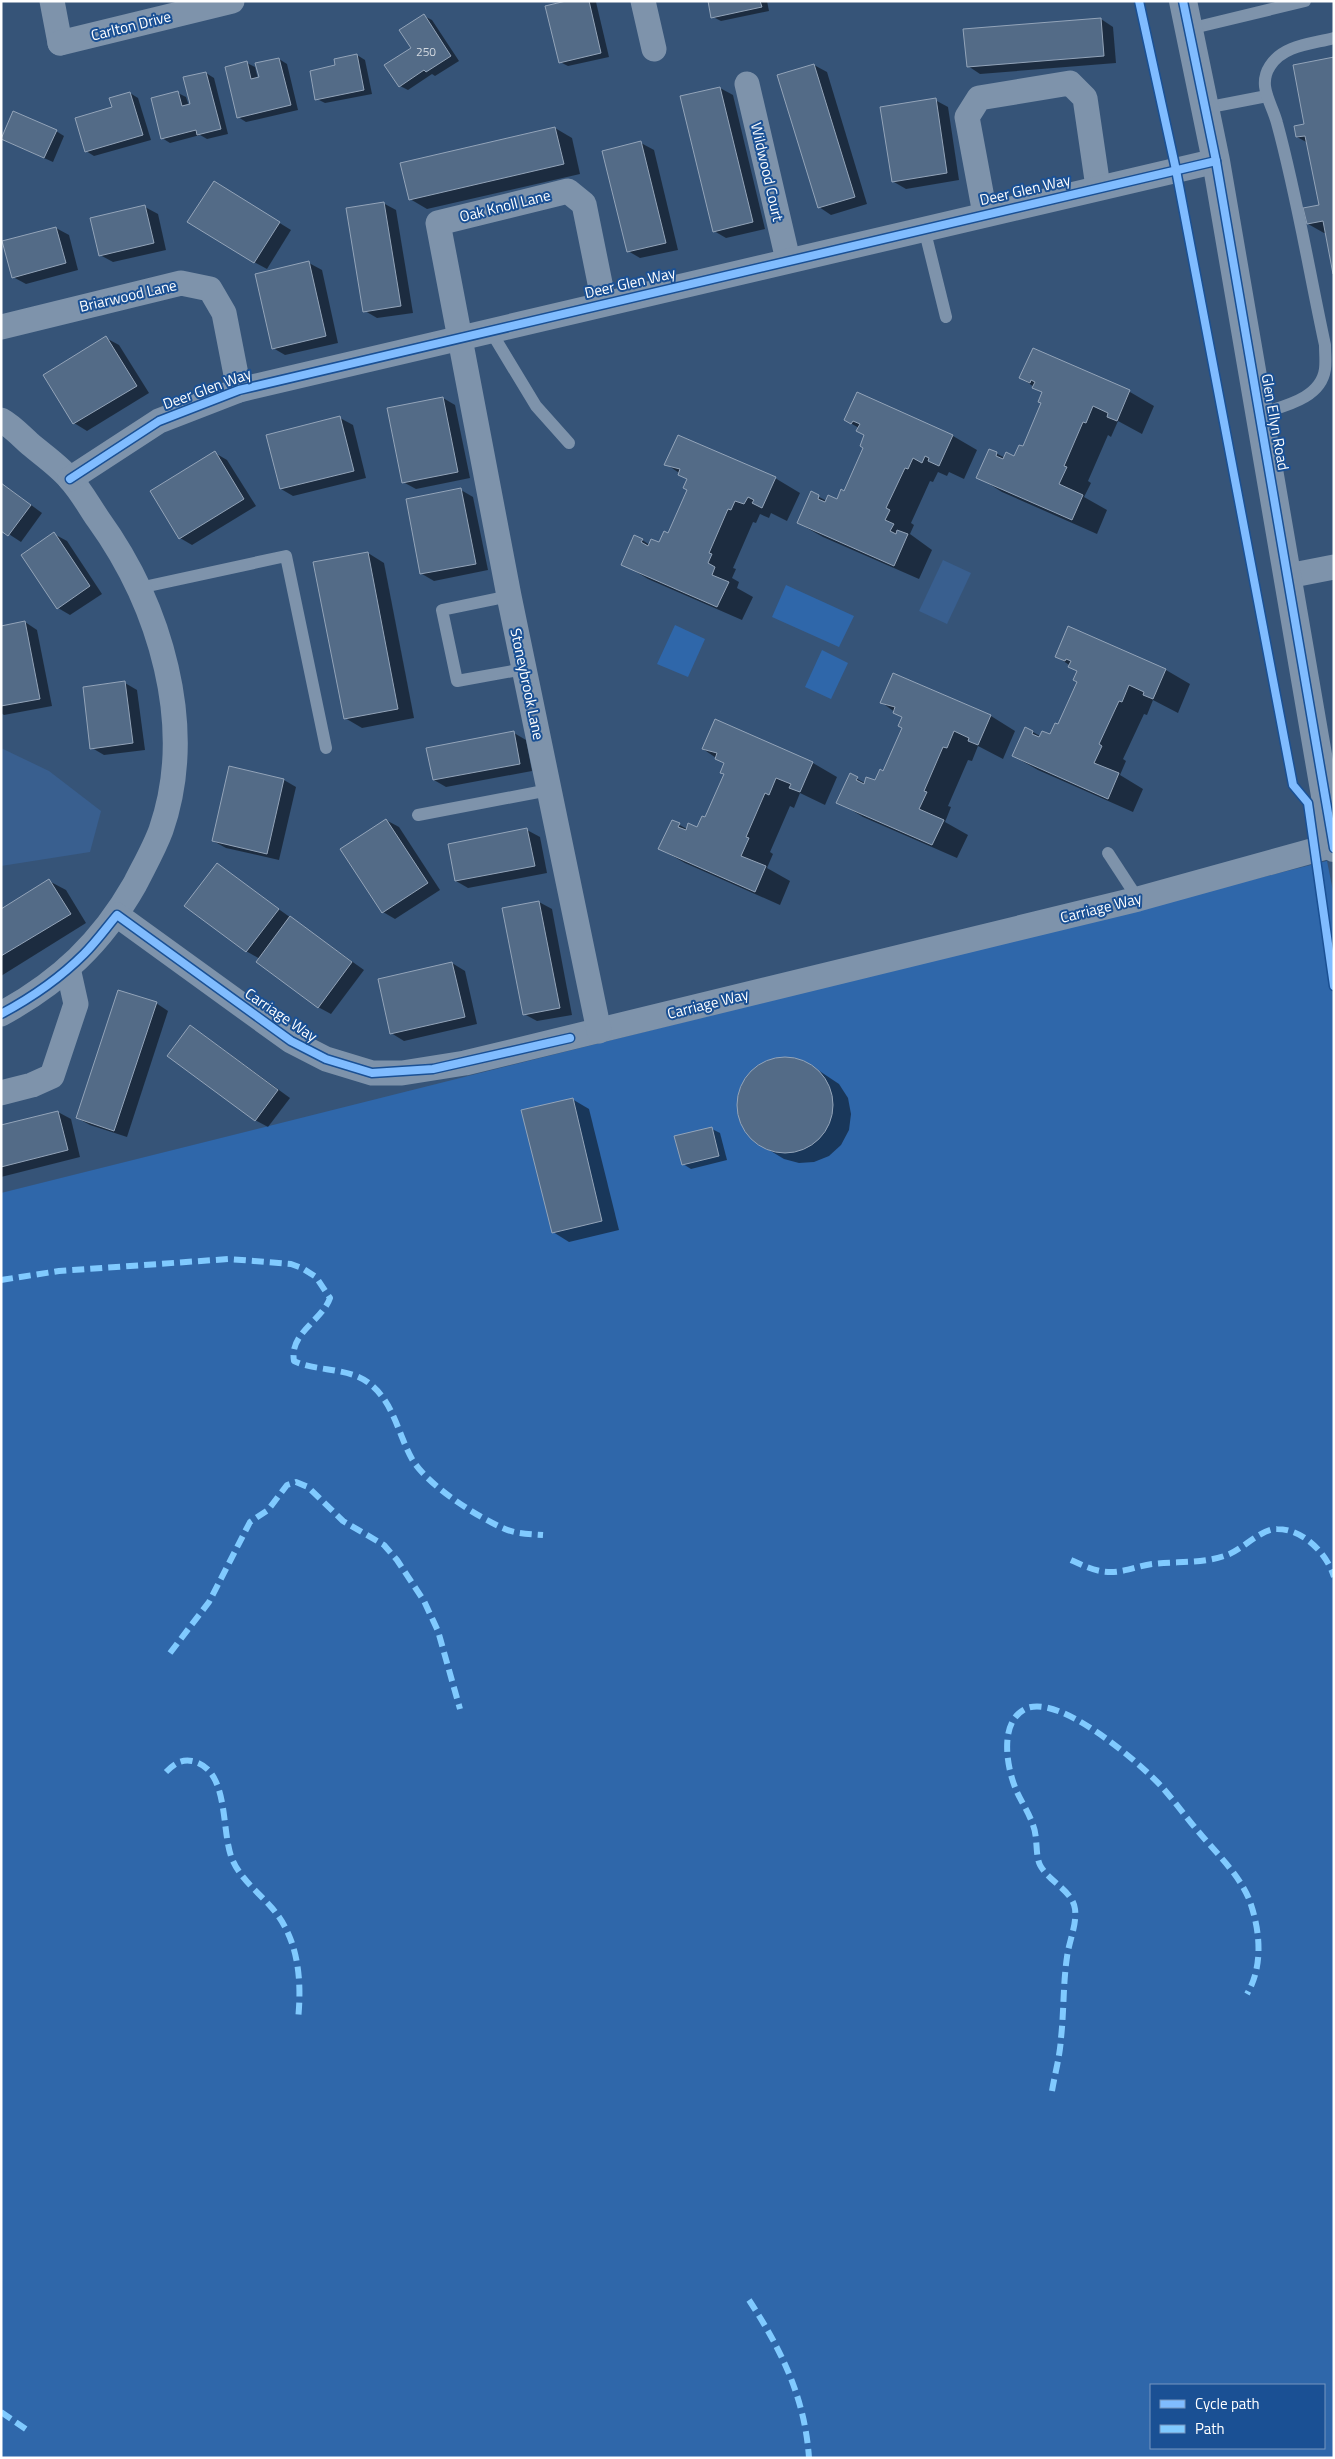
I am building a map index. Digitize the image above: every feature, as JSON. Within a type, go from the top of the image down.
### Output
[{"type":"street","name":"Carlton Drive","points":[[52,1],[57,47],[232,1]]},
{"type":"street","points":[[643,1],[654,48]]},
{"type":"street","name":"Glen Ellyn Road","points":[[1183,1],[1216,161],[1333,846]]},
{"type":"street","name":"Wildwood Court","points":[[746,84],[788,260]]},
{"type":"street","points":[[984,214],[967,117],[978,98],[1070,84],[1084,98],[1098,187]]},
{"type":"street","name":"Deer Glen Way","points":[[70,479],[159,421],[239,390],[1098,187],[1216,161]]},
{"type":"street","name":"Oak Knoll Lane","points":[[460,337],[438,223],[568,191],[584,204],[604,303]]},
{"type":"street","name":"Briarwood Lane","points":[[1,327],[180,283],[210,289],[224,313],[239,390]]},
{"type":"street","name":"Stoneybrook Lane","points":[[460,337],[509,596],[599,1031]]},
{"type":"street","points":[[1,420],[70,479],[116,544],[139,588],[166,664],[175,724],[174,774],[162,828],[151,854],[117,915],[84,954],[46,987],[1,1014]]},
{"type":"street","points":[[1288,576],[1334,567]]},
{"type":"street","name":"Carriage Way","points":[[117,915],[291,1041],[326,1059],[372,1073],[432,1069],[599,1031],[1138,899],[1333,846]]},
{"type":"street","points":[[1,1093],[32,1085],[52,1076],[76,1004],[68,968]]},
{"type":"lane","points":[[1189,29],[1285,4],[1305,1]]},
{"type":"lane","points":[[1260,414],[1304,398],[1318,386],[1325,370],[1325,345],[1290,171],[1274,112],[1264,85],[1270,65],[1282,52],[1334,38]]},
{"type":"lane","points":[[1205,108],[1267,96]]},
{"type":"lane","points":[[924,228],[946,317]]},
{"type":"lane","points":[[490,330],[536,406],[570,443]]},
{"type":"lane","points":[[139,588],[286,556],[326,748]]},
{"type":"lane","points":[[509,596],[442,610],[457,681],[524,669]]},
{"type":"lane","points":[[418,815],[549,790]]},
{"type":"lane","points":[[1108,852],[1138,899]]},
{"type":"shaded area","points":[[943,560],[971,573],[947,624],[919,611]]},
{"type":"shaded area","points":[[786,585],[854,616],[839,647],[772,617]]},
{"type":"shaded area","points":[[675,625],[705,639],[688,677],[657,664]]},
{"type":"shaded area","points":[[822,650],[848,663],[831,699],[805,687]]},
{"type":"shaded area","points":[[1,748],[49,771],[101,811],[90,852],[1,866]]},
{"type":"shaded area","points":[[1327,861],[1334,896],[1334,2458],[1,2458],[1,1193]]},
{"type":"building","points":[[566,1],[589,1],[601,53],[559,63],[545,6]]},
{"type":"building","points":[[708,1],[760,1],[762,7],[711,18]]},
{"type":"building","points":[[424,14],[451,56],[426,72],[424,70],[399,87],[384,65],[411,48],[399,30]]},
{"type":"building","points":[[1101,18],[1104,56],[967,67],[963,29]]},
{"type":"building","points":[[357,54],[364,90],[315,100],[310,71],[335,65],[334,59]]},
{"type":"building","points":[[1334,57],[1333,274],[1323,221],[1307,224],[1303,208],[1319,205],[1305,136],[1296,137],[1294,126],[1304,124],[1293,65]]},
{"type":"building","points":[[279,58],[291,105],[237,118],[225,67],[247,61],[251,79],[259,77],[255,63]]},
{"type":"building","points":[[814,64],[855,197],[818,208],[777,75]]},
{"type":"building","points":[[206,72],[221,129],[197,135],[196,130],[161,139],[151,98],[178,91],[182,106],[190,104],[183,77]]},
{"type":"building","points":[[720,87],[753,222],[713,232],[680,96]]},
{"type":"building","points":[[130,92],[143,135],[85,152],[75,118],[112,107],[109,98]]},
{"type":"building","points":[[936,98],[947,173],[892,182],[880,107]]},
{"type":"building","points":[[13,111],[57,130],[44,158],[1,139]]},
{"type":"building","points":[[555,127],[564,164],[409,200],[400,163]]},
{"type":"building","points":[[641,141],[666,243],[627,252],[602,151]]},
{"type":"building","points":[[214,181],[280,222],[254,263],[187,222]]},
{"type":"building","points":[[384,202],[401,306],[363,312],[346,208]]},
{"type":"building","points":[[145,205],[154,243],[99,256],[90,218]]},
{"type":"building","points":[[56,227],[66,263],[12,278],[2,241]]},
{"type":"building","points":[[309,261],[326,336],[272,349],[255,274]]},
{"type":"building","points":[[106,336],[137,386],[73,424],[43,375]]},
{"type":"building","points":[[1033,348],[1130,390],[1117,421],[1107,417],[1108,413],[1093,406],[1086,423],[1083,422],[1064,466],[1067,467],[1059,484],[1083,495],[1072,520],[976,478],[989,449],[997,452],[996,456],[1003,459],[1006,452],[1014,456],[1019,445],[1023,446],[1041,403],[1038,402],[1042,392],[1032,388],[1035,382],[1031,380],[1030,383],[1019,378]]},
{"type":"building","points":[[857,392],[953,435],[939,466],[928,461],[929,458],[925,456],[922,463],[913,458],[908,469],[905,468],[886,508],[890,510],[885,520],[894,524],[890,531],[896,534],[897,530],[908,534],[894,566],[797,523],[811,491],[819,495],[818,499],[825,502],[828,495],[837,499],[841,489],[844,491],[863,448],[860,446],[864,435],[856,431],[860,424],[853,421],[851,424],[844,420]]},
{"type":"building","points":[[443,397],[458,472],[402,483],[387,408]]},
{"type":"building","points":[[340,416],[354,471],[280,489],[266,435]]},
{"type":"building","points":[[678,435],[776,477],[762,508],[752,503],[754,500],[748,497],[744,504],[735,501],[731,510],[728,509],[709,553],[712,554],[708,563],[715,567],[712,575],[729,582],[717,607],[621,565],[634,535],[643,539],[641,542],[648,546],[651,539],[659,542],[664,531],[668,533],[687,490],[683,488],[687,479],[678,475],[680,469],[664,465]]},
{"type":"building","points":[[215,451],[244,499],[179,539],[150,491]]},
{"type":"building","points":[[1,483],[31,505],[8,536],[1,531]]},
{"type":"building","points":[[461,488],[476,564],[420,574],[406,499]]},
{"type":"building","points":[[54,532],[90,586],[57,609],[21,555]]},
{"type":"building","points":[[368,552],[398,709],[344,719],[313,562]]},
{"type":"building","points":[[25,621],[40,699],[1,706],[1,626]]},
{"type":"building","points":[[1068,626],[1166,669],[1153,699],[1143,695],[1144,692],[1129,685],[1122,702],[1119,701],[1099,744],[1102,746],[1094,763],[1119,773],[1108,799],[1012,756],[1025,727],[1033,731],[1032,734],[1039,737],[1042,731],[1050,734],[1055,723],[1058,724],[1077,682],[1073,680],[1077,671],[1068,667],[1071,661],[1055,657]]},
{"type":"building","points":[[893,673],[991,715],[978,745],[968,741],[969,738],[954,731],[947,748],[943,747],[924,791],[927,792],[919,809],[944,820],[932,845],[836,803],[850,773],[858,777],[856,780],[864,784],[866,777],[875,780],[880,769],[883,771],[902,728],[898,726],[902,717],[893,713],[895,707],[880,703]]},
{"type":"building","points":[[125,681],[133,743],[90,749],[83,687]]},
{"type":"building","points":[[715,719],[813,762],[800,792],[789,788],[791,784],[776,778],[769,795],[765,793],[746,837],[749,838],[741,856],[766,866],[755,892],[658,849],[672,820],[680,823],[678,827],[686,830],[688,823],[697,827],[702,816],[705,817],[724,774],[720,773],[724,763],[715,759],[717,753],[702,749]]},
{"type":"building","points":[[514,731],[520,764],[433,780],[426,748]]},
{"type":"building","points":[[229,766],[284,779],[267,854],[212,841]]},
{"type":"building","points":[[386,819],[428,883],[382,913],[340,849]]},
{"type":"building","points":[[527,828],[535,866],[455,881],[448,844]]},
{"type":"building","points":[[217,863],[279,909],[246,952],[184,906]]},
{"type":"building","points":[[49,879],[71,914],[1,956],[1,909]]},
{"type":"building","points":[[539,901],[560,1008],[523,1015],[502,908]]},
{"type":"building","points":[[290,916],[352,962],[318,1008],[256,962]]},
{"type":"building","points":[[452,962],[465,1017],[390,1034],[378,979]]},
{"type":"building","points":[[118,990],[157,1002],[114,1131],[76,1118]]},
{"type":"building","points":[[190,1025],[278,1090],[255,1121],[167,1056]]},
{"type":"building","points":[[785,1057],[804,1060],[819,1071],[830,1086],[833,1105],[830,1124],[819,1139],[804,1150],[785,1153],[766,1150],[751,1139],[740,1124],[737,1105],[740,1086],[751,1071],[766,1060]]},
{"type":"building","points":[[573,1098],[602,1221],[552,1233],[521,1110]]},
{"type":"building","points":[[58,1111],[68,1150],[1,1167],[1,1125]]},
{"type":"building","points":[[712,1127],[719,1156],[682,1165],[674,1136]]},
{"type":"marked path","points":[[1,1280],[59,1271],[229,1259],[291,1264],[302,1268],[316,1277],[330,1298],[320,1314],[296,1343],[294,1361],[353,1375],[370,1384],[385,1400],[412,1459],[429,1479],[454,1499],[494,1524],[514,1532],[543,1535]]},
{"type":"marked path","points":[[170,1653],[209,1602],[250,1522],[268,1510],[287,1485],[296,1482],[308,1487],[343,1521],[384,1545],[397,1560],[424,1601],[438,1631],[460,1709]]},
{"type":"marked path","points":[[1071,1560],[1095,1570],[1106,1572],[1121,1571],[1152,1564],[1209,1560],[1227,1555],[1259,1535],[1277,1529],[1296,1533],[1313,1544],[1326,1559],[1334,1577]]},
{"type":"marked path","points":[[1052,2091],[1059,2058],[1066,1967],[1075,1921],[1075,1909],[1070,1897],[1040,1865],[1035,1830],[1013,1783],[1010,1772],[1007,1748],[1008,1736],[1016,1716],[1025,1709],[1039,1706],[1057,1711],[1077,1720],[1118,1747],[1162,1787],[1229,1866],[1249,1899],[1258,1935],[1256,1971],[1247,1994]]},
{"type":"marked path","points":[[166,1772],[178,1763],[192,1761],[204,1766],[213,1776],[219,1789],[229,1849],[236,1868],[281,1920],[293,1947],[299,1976],[298,2020]]},
{"type":"marked path","points":[[749,2300],[761,2318],[790,2375],[807,2436],[809,2458]]},
{"type":"marked path","points":[[1,2412],[30,2432]]},
{"type":"cycle path","points":[[1139,1],[1176,170],[1293,785],[1308,803],[1334,986]]},
{"type":"cycle path","points":[[1183,1],[1216,161],[1334,848]]},
{"type":"cycle path","points":[[70,479],[159,421],[239,390],[1216,161]]},
{"type":"cycle path","points":[[1,1014],[34,994],[75,963],[117,915],[291,1041],[326,1059],[372,1073],[433,1069],[570,1038]]}]
